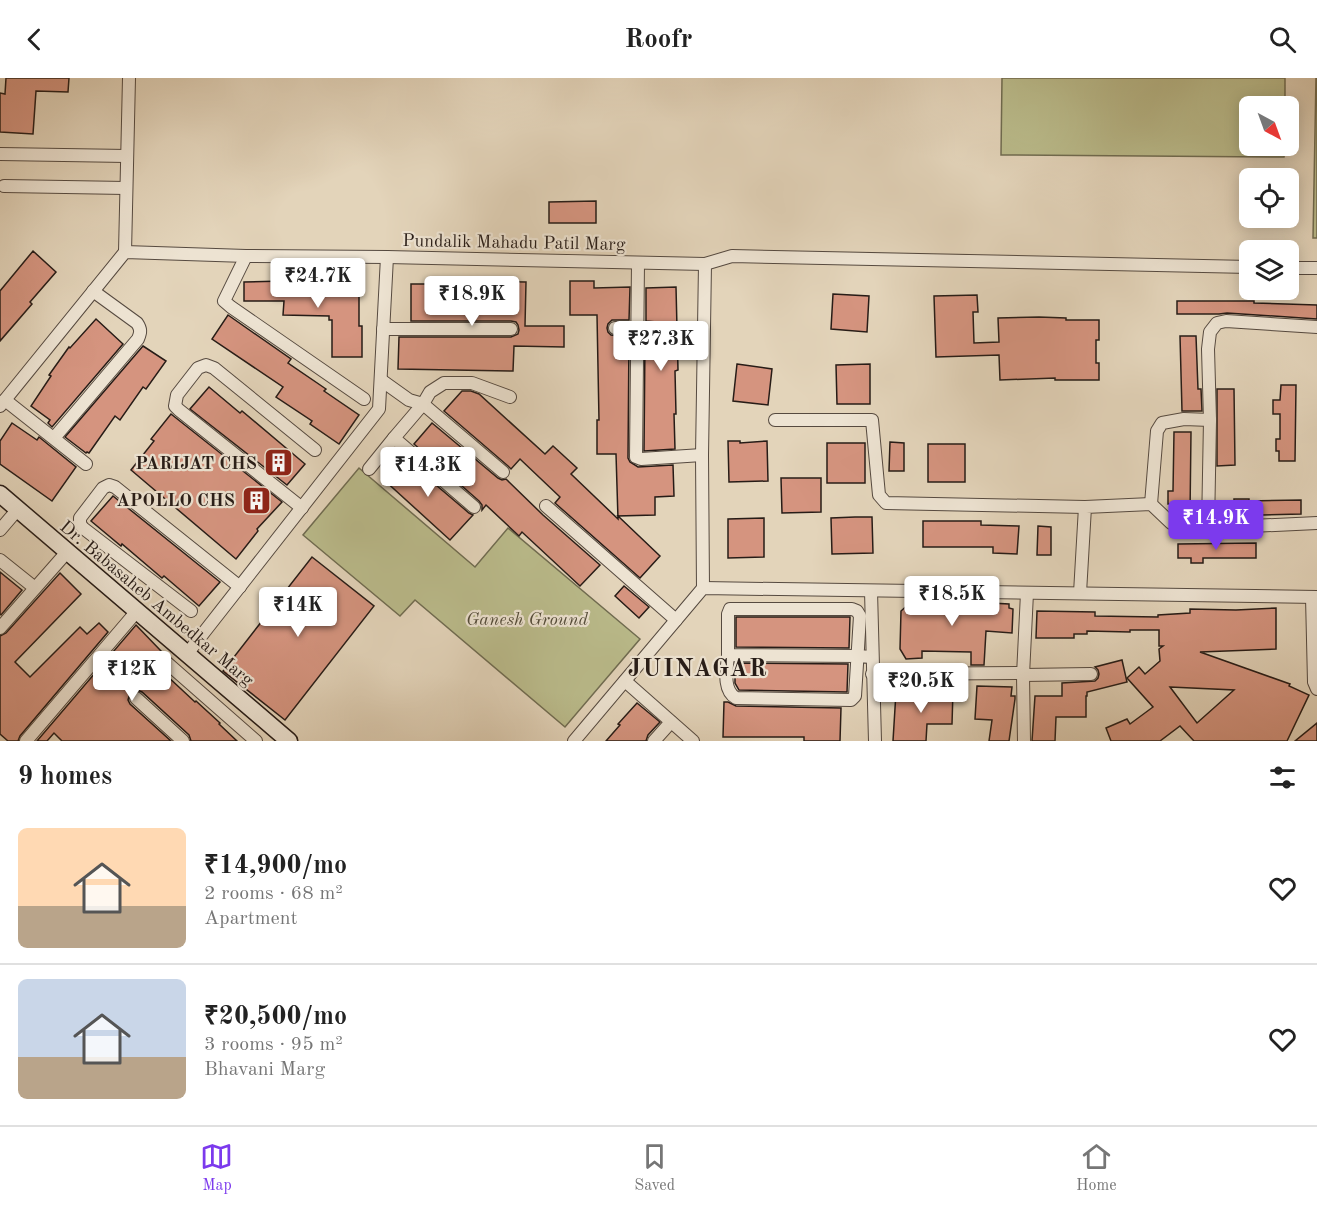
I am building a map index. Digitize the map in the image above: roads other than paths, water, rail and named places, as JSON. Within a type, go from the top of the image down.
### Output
[{"type":"main road","name":"Dr. Babasaheb Ambedkar Marg","points":[[0,494],[289,741]]},
{"type":"street","points":[[86,464],[54,438],[3,403],[125,252],[129,78]]},
{"type":"street","points":[[0,154],[127,156]]},
{"type":"street","points":[[4,186],[126,189]]},
{"type":"street","name":"Pundalik Mahadu Patil Marg","points":[[125,252],[705,264],[732,256],[1239,267]]},
{"type":"street","points":[[246,256],[224,301],[364,399]]},
{"type":"street","points":[[187,654],[379,409],[387,257]]},
{"type":"street","points":[[638,263],[636,457],[641,459],[702,455]]},
{"type":"street","points":[[574,741],[703,588],[702,455],[705,264]]},
{"type":"street","points":[[1299,268],[1317,268]]},
{"type":"street","points":[[54,438],[141,333],[137,323],[93,291]]},
{"type":"street","points":[[1208,528],[1210,420],[1208,349],[1210,332],[1217,323],[1226,321],[1317,327]]},
{"type":"street","points":[[383,328],[511,329]]},
{"type":"street","points":[[615,328],[663,330]]},
{"type":"street","points":[[302,508],[179,410],[175,406],[177,395],[198,368],[206,365],[214,368],[315,450]]},
{"type":"street","points":[[381,380],[409,400],[423,404],[503,472]]},
{"type":"street","points":[[369,469],[423,404],[430,392],[444,383],[472,383],[510,397]]},
{"type":"street","points":[[1151,504],[1157,431],[1162,423],[1184,419],[1210,420]]},
{"type":"street","points":[[775,420],[872,420],[879,495],[886,503],[1085,507],[1151,504],[1171,523],[1208,528],[1317,523]]},
{"type":"street","points":[[394,438],[474,507]]},
{"type":"street","points":[[191,611],[80,524],[80,518],[104,488],[109,485],[115,487],[240,587]]},
{"type":"street","points":[[546,506],[676,620]]},
{"type":"street","points":[[1080,593],[1085,507]]},
{"type":"street","points":[[0,530],[18,509]]},
{"type":"street","points":[[0,628],[67,552]]},
{"type":"street","points":[[0,560],[35,588]]},
{"type":"street","points":[[703,588],[1314,597],[1314,682],[1317,689]]},
{"type":"street","points":[[871,591],[875,741]]},
{"type":"street","points":[[1024,741],[1023,674],[1027,593]]},
{"type":"street","points":[[730,609],[852,609],[860,616],[855,696],[851,700],[736,698],[731,695],[727,686],[728,655],[730,609]]},
{"type":"street","points":[[26,741],[137,611]]},
{"type":"street","points":[[728,655],[872,657]]},
{"type":"street","points":[[166,662],[256,741]]},
{"type":"street","points":[[872,674],[1091,674]]},
{"type":"street","points":[[624,681],[693,741]]},
{"type":"street","points":[[136,699],[183,741]]},
{"type":"street","points":[[654,741],[671,722]]},
{"type":"street","points":[[261,741],[273,727]]},
{"type":"place","name":"PARIJAT CHS","points":[[278,463]]},
{"type":"place","name":"APOLLO CHS","points":[[256,500]]},
{"type":"district","name":"JUINAGAR","points":[[698,668]]},
{"type":"park label","name":"Ganesh Ground","points":[[527,619]]}]
